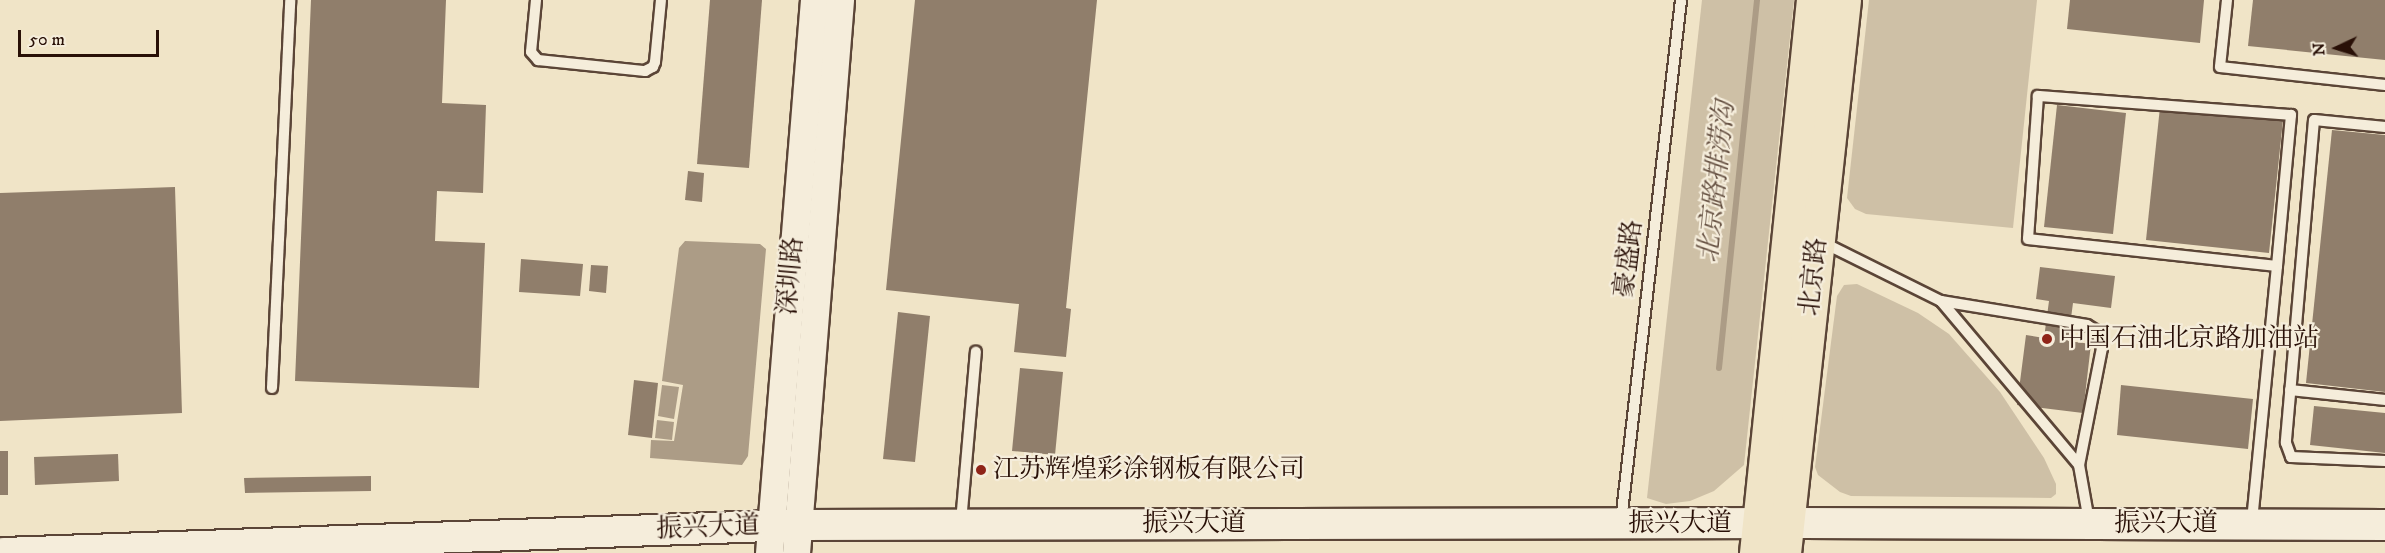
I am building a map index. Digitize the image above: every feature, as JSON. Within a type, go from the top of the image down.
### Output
[{"type":"main road","name":"北京路","points":[[1772,538],[1813,0]]},
{"type":"main road","name":"北京路","points":[[1772,538],[1818,240],[1844,0]]},
{"type":"main road","name":"振兴大道","points":[[4,553],[783,539],[961,526],[1621,524],[1772,538],[2090,524],[2385,525]]},
{"type":"street","name":"深圳路","points":[[783,539],[814,0]]},
{"type":"street","name":"深圳路","points":[[783,539],[840,0]]},
{"type":"lane","points":[[272,388],[290,0]]},
{"type":"lane","points":[[536,0],[531,52],[538,60],[645,71],[653,67],[655,62],[661,0]]},
{"type":"lane","name":"豪盛路","points":[[1621,524],[1681,0]]},
{"type":"lane","points":[[2228,0],[2220,67],[2385,85]]},
{"type":"lane","points":[[2252,525],[2277,266],[2291,115],[2038,96],[2028,239],[2277,266]]},
{"type":"lane","points":[[2385,127],[2314,120],[2286,443],[2291,457],[2385,461]]},
{"type":"lane","points":[[1818,240],[1941,301],[2087,326],[2097,331],[2102,348],[2079,465],[2090,524]]},
{"type":"lane","points":[[1941,301],[2079,465]]},
{"type":"lane","points":[[961,526],[976,352]]},
{"type":"lane","points":[[2290,390],[2385,400]]},
{"type":"shaded area","points":[[1702,0],[1794,0],[1744,465],[1714,491],[1690,501],[1666,504],[1647,498]]},
{"type":"shaded area","points":[[1869,0],[2037,0],[2013,228],[1866,214],[1855,209],[1847,198]]},
{"type":"shaded area","points":[[685,241],[760,244],[766,249],[748,456],[742,465],[650,458],[651,440],[674,441],[683,385],[662,381],[679,248]]},
{"type":"shaded area","points":[[1857,284],[1918,313],[1949,334],[2000,392],[2044,458],[2056,484],[2056,494],[2051,498],[1851,496],[1840,492],[1818,475],[1815,467],[1837,296],[1844,285]]},
{"type":"shaded area","points":[[662,385],[679,387],[674,419],[658,416]]},
{"type":"shaded area","points":[[657,420],[674,422],[672,440],[655,438]]},
{"type":"building","points":[[311,0],[446,0],[442,103],[486,105],[483,193],[437,191],[435,241],[485,243],[479,388],[295,381]]},
{"type":"building","points":[[710,0],[762,0],[749,168],[697,164]]},
{"type":"building","points":[[915,0],[1097,0],[1066,308],[1071,309],[1066,357],[1014,352],[1019,304],[886,290]]},
{"type":"building","points":[[2070,0],[2204,0],[2200,43],[2067,29]]},
{"type":"building","points":[[2253,0],[2385,0],[2385,60],[2248,46]]},
{"type":"building","points":[[2057,105],[2126,113],[2113,234],[2044,227]]},
{"type":"building","points":[[2160,107],[2283,120],[2269,253],[2146,240]]},
{"type":"building","points":[[2332,130],[2385,135],[2385,392],[2306,383]]},
{"type":"building","points":[[688,171],[704,173],[702,202],[685,200]]},
{"type":"building","points":[[175,187],[182,413],[0,421],[0,193]]},
{"type":"building","points":[[521,259],[583,264],[580,296],[519,292]]},
{"type":"building","points":[[591,265],[608,266],[606,293],[589,291]]},
{"type":"building","name":"中国石油北京路加油站","points":[[2040,267],[2115,276],[2111,308],[2073,303],[2068,341],[2091,344],[2083,413],[2017,405],[2026,335],[2044,338],[2049,301],[2036,299]]},
{"type":"building","points":[[898,312],[930,316],[915,462],[883,459]]},
{"type":"building","points":[[1020,368],[1063,372],[1055,455],[1012,451]]},
{"type":"building","points":[[634,380],[658,383],[652,438],[628,435]]},
{"type":"building","points":[[2121,385],[2253,399],[2248,449],[2117,435]]},
{"type":"building","points":[[2314,406],[2385,413],[2385,453],[2310,445]]},
{"type":"building","points":[[0,451],[8,451],[8,495],[0,495]]},
{"type":"building","points":[[118,454],[119,481],[35,485],[34,457]]},
{"type":"building","points":[[371,476],[371,491],[245,493],[244,478]]},
{"type":"waterway","name":"北京路排涝沟","points":[[1719,368],[1757,0]]},
{"type":"place","name":"中国石油北京路加油站","points":[[2047,339]]},
{"type":"place","name":"江苏辉煌彩涂钢板有限公司","points":[[981,470]]}]
